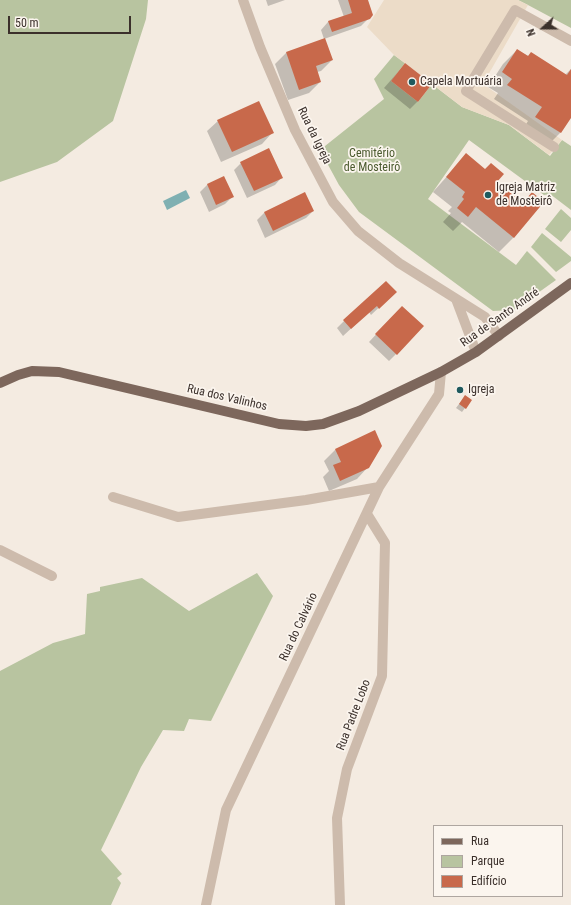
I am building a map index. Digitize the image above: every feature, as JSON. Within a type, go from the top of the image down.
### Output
[{"type":"main road","name":"Rua de Santo André","points":[[441,372],[476,352],[571,283]]},
{"type":"main road","name":"Rua dos Valinhos","points":[[0,383],[32,371],[60,372],[279,424],[306,426],[323,424],[349,416],[441,372]]},
{"type":"street","name":"Rua da Igreja","points":[[243,0],[260,47],[295,130],[333,202],[358,231],[399,263],[486,317],[499,336]]},
{"type":"street","points":[[554,147],[466,91],[515,10],[571,41]]},
{"type":"street","points":[[456,299],[476,352]]},
{"type":"street","name":"Rua do Calvário","points":[[206,905],[226,810],[379,487],[439,394],[441,372]]},
{"type":"street","points":[[113,497],[178,517],[306,500],[379,487]]},
{"type":"street","name":"Rua Padre Lobo","points":[[340,905],[338,818],[347,769],[382,676],[385,543],[367,514]]},
{"type":"street","points":[[0,550],[52,576]]},
{"type":"green space","points":[[0,0],[148,0],[146,19],[113,121],[57,162],[0,182]]},
{"type":"green space","points":[[518,0],[571,0],[571,28],[528,5]]},
{"type":"green space","name":"Cemitério de Mosteirô","points":[[394,55],[405,63],[391,81],[418,102],[432,84],[462,107],[509,125],[550,156],[562,140],[571,146],[571,210],[550,194],[544,195],[469,140],[428,199],[516,265],[527,251],[556,280],[514,310],[493,311],[359,212],[339,185],[320,150],[384,99],[374,79]]},
{"type":"green space","points":[[561,209],[571,218],[571,230],[561,242],[545,229]]},
{"type":"green space","points":[[542,233],[571,257],[571,261],[556,272],[531,247]]},
{"type":"green space","points":[[257,573],[273,596],[211,721],[189,719],[184,731],[163,730],[141,767],[101,850],[122,874],[117,878],[121,883],[111,905],[0,905],[0,671],[53,643],[85,634],[87,594],[100,591],[100,587],[142,578],[189,611]]},
{"type":"shaded area","points":[[384,0],[518,0],[528,5],[483,84],[562,140],[549,155],[509,125],[462,107],[394,55],[367,27]]},
{"type":"water","points":[[186,190],[190,198],[167,210],[163,201]]},
{"type":"building","points":[[348,0],[368,0],[373,15],[370,19],[332,32],[328,21],[352,13]]},
{"type":"building","points":[[325,38],[333,60],[316,66],[321,82],[299,90],[286,52]]},
{"type":"building","points":[[517,49],[528,56],[531,52],[567,75],[571,69],[571,118],[561,133],[535,117],[542,107],[507,85],[512,79],[502,72]]},
{"type":"building","name":"Capela Mortuária","points":[[405,63],[432,84],[418,102],[391,81]]},
{"type":"building","points":[[259,101],[274,133],[232,152],[217,120]]},
{"type":"building","points":[[269,148],[283,178],[254,191],[240,162]]},
{"type":"building","name":"Igreja Matriz de Mosteirô","points":[[466,153],[485,169],[491,163],[504,174],[497,182],[523,203],[532,192],[544,202],[514,238],[476,207],[468,217],[457,208],[464,199],[462,197],[465,192],[446,177]]},
{"type":"building","points":[[224,176],[234,197],[216,205],[207,184]]},
{"type":"building","points":[[305,192],[314,211],[273,231],[264,212]]},
{"type":"building","points":[[386,281],[397,292],[379,309],[377,306],[351,329],[343,320]]},
{"type":"building","points":[[402,306],[424,326],[397,355],[375,334]]},
{"type":"building","points":[[465,395],[472,400],[466,409],[459,404]]},
{"type":"building","points":[[375,430],[382,446],[369,468],[340,481],[333,465],[341,462],[335,449]]},
{"type":"place","name":"Capela Mortuária","points":[[412,82]]},
{"type":"place","name":"Igreja Matriz de Mosteirô","points":[[488,195]]},
{"type":"place","name":"Igreja","points":[[460,390]]}]
